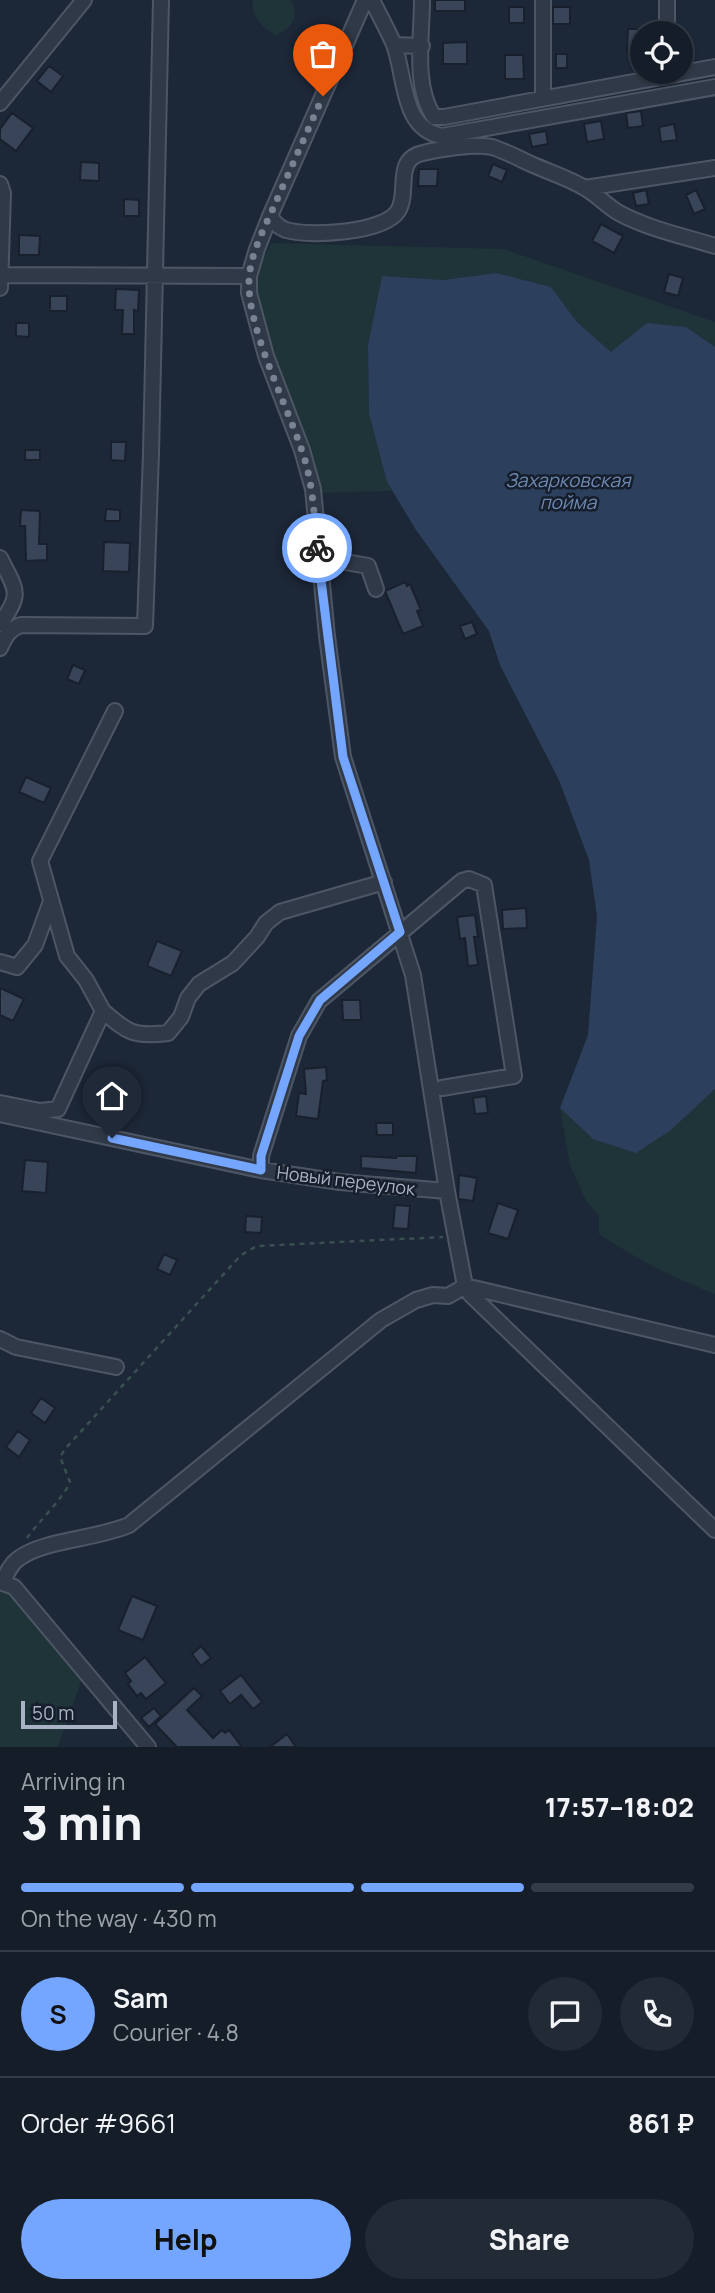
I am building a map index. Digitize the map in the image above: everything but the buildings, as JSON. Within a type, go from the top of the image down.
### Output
[{"type":"street","points":[[0,103],[84,0]]},
{"type":"street","points":[[0,648],[13,628],[32,624],[145,626],[161,0]]},
{"type":"street","points":[[365,0],[270,216],[249,276],[253,315],[302,450],[313,489],[318,557],[343,757],[412,975],[465,1286],[471,1295],[715,1530]]},
{"type":"street","points":[[372,0],[394,45],[409,107],[415,120],[426,132],[442,136],[715,87]]},
{"type":"street","points":[[422,0],[421,86],[427,107],[434,117],[630,81]]},
{"type":"street","points":[[543,0],[543,98]]},
{"type":"street","points":[[667,0],[667,21]]},
{"type":"street","points":[[394,45],[422,46]]},
{"type":"street","points":[[693,70],[715,67]]},
{"type":"street","points":[[270,216],[275,223],[288,231],[341,233],[389,220],[397,212],[401,201],[404,167],[409,159],[425,152],[482,146],[502,151],[585,188],[619,212],[636,220],[715,246]]},
{"type":"street","points":[[585,188],[715,167]]},
{"type":"street","points":[[0,184],[3,193],[0,288]]},
{"type":"street","points":[[0,275],[249,276]]},
{"type":"street","points":[[318,557],[368,566],[376,589]]},
{"type":"street","points":[[0,558],[13,584],[16,601],[32,624]]},
{"type":"street","points":[[0,624],[16,601]]},
{"type":"street","points":[[115,711],[40,861],[66,956],[86,980],[103,1011],[121,1027],[142,1036],[168,1033],[181,1017],[188,998],[199,984],[233,963],[266,923],[280,912],[384,882]]},
{"type":"street","points":[[261,1170],[261,1156],[299,1036],[320,1000],[462,881],[470,879],[484,885],[514,1076],[442,1088]]},
{"type":"street","points":[[0,962],[17,967],[36,946],[50,904]]},
{"type":"street","points":[[0,1102],[40,1111],[58,1109],[103,1011]]},
{"type":"street","name":"Новый переулок","points":[[0,1114],[261,1170],[340,1182],[447,1191]]},
{"type":"street","points":[[148,1747],[14,1587],[1,1582],[17,1560],[27,1553],[45,1547],[111,1533],[129,1525],[390,1314],[416,1300],[433,1295],[448,1296],[465,1286],[715,1345]]},
{"type":"street","points":[[0,1339],[16,1347],[116,1367]]},
{"type":"path","points":[[17,1560],[20,1548],[38,1522],[66,1492],[70,1482],[60,1457],[65,1449],[241,1255],[257,1247],[428,1239],[455,1235]]},
{"type":"green space","points":[[253,0],[291,0],[295,17],[287,29],[276,36],[262,25],[256,16]]},
{"type":"green space","points":[[271,243],[504,249],[715,322],[715,347],[686,327],[611,352],[577,322],[551,287],[496,273],[443,280],[382,276],[368,345],[369,414],[387,482],[392,491],[318,493],[268,347],[257,297],[259,267]]},
{"type":"green space","points":[[715,1089],[715,1294],[655,1267],[599,1234],[599,1216],[586,1201],[570,1165],[560,1108],[593,1139],[671,1130]]},
{"type":"green space","points":[[0,1588],[7,1590],[82,1679],[58,1747],[0,1747]]},
{"type":"water","name":"Захарковская пойма","points":[[496,273],[551,287],[577,322],[611,352],[647,323],[686,327],[715,347],[715,1089],[671,1130],[636,1153],[593,1139],[560,1108],[588,1035],[597,916],[589,860],[559,780],[500,665],[489,631],[416,530],[387,482],[369,414],[368,345],[382,276],[443,280]]},
{"type":"way so far","points":[[317,548],[313,489],[302,450],[253,315],[249,276],[257,248],[323,96]]},
{"type":"route","points":[[112,1138],[261,1170],[261,1156],[299,1036],[320,1000],[400,932],[343,757],[317,548]]}]
